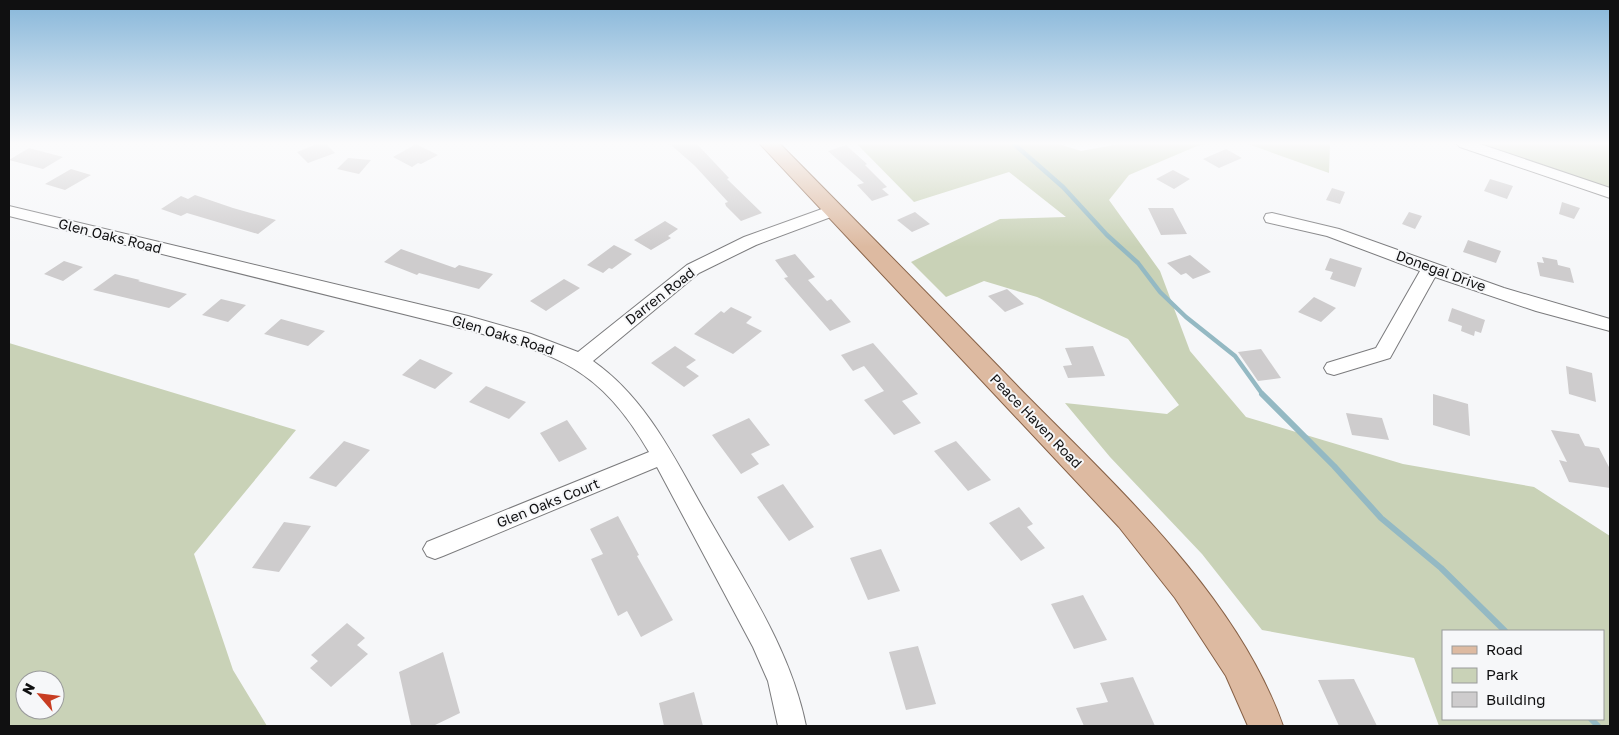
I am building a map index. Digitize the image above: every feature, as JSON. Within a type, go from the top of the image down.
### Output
[{"type":"main road","name":"Peace Haven Road","points":[[802,178],[1129,518],[1186,588],[1238,665],[1266,726]]},
{"type":"street","points":[[1566,178],[1610,193]]},
{"type":"street","name":"Darren Road","points":[[579,361],[693,269],[750,241],[833,210]]},
{"type":"street","name":"Glen Oaks Road","points":[[9,211],[468,322],[506,333],[579,361],[605,381],[622,398],[661,456],[738,591],[780,677],[792,726]]},
{"type":"street","name":"Donegal Drive","points":[[1272,218],[1300,222],[1346,236],[1431,268],[1610,325]]},
{"type":"street","points":[[1334,368],[1383,353],[1431,268]]},
{"type":"street","name":"Glen Oaks Court","points":[[435,549],[661,456]]},
{"type":"green space","points":[[891,178],[989,178],[914,202]]},
{"type":"green space","points":[[1017,178],[1126,178],[1109,200],[1160,271],[1190,351],[1246,417],[1403,464],[1534,487],[1610,536],[1610,726],[1439,726],[1414,658],[1262,630],[1202,554],[1110,457],[1065,403],[1167,414],[1179,405],[1128,339],[1037,297],[984,281],[946,297],[911,262],[1000,219],[1066,217]]},
{"type":"green space","points":[[1572,178],[1610,178],[1610,191]]},
{"type":"green space","points":[[9,343],[296,430],[194,554],[233,670],[267,726],[9,726]]},
{"type":"building","points":[[55,178],[85,178],[65,190],[45,184]]},
{"type":"building","points":[[706,178],[728,178],[727,179],[762,213],[741,221],[726,206],[725,203],[728,202]]},
{"type":"building","points":[[859,178],[878,178],[887,187],[882,189],[889,195],[872,201],[857,185],[864,183]]},
{"type":"building","points":[[1189,178],[1190,179],[1174,189],[1156,179]]},
{"type":"building","points":[[1490,179],[1513,186],[1507,199],[1484,191]]},
{"type":"building","points":[[1332,188],[1345,192],[1340,204],[1326,200]]},
{"type":"building","points":[[195,195],[276,220],[258,234],[187,213],[181,216],[161,209],[181,196],[188,199]]},
{"type":"building","points":[[1562,202],[1580,208],[1574,219],[1559,214]]},
{"type":"building","points":[[1148,208],[1173,208],[1187,234],[1161,235]]},
{"type":"building","points":[[915,212],[930,224],[912,232],[897,220]]},
{"type":"building","points":[[1409,212],[1422,216],[1415,229],[1402,224]]},
{"type":"building","points":[[665,221],[678,229],[668,236],[671,238],[651,250],[634,240]]},
{"type":"building","points":[[1468,240],[1501,251],[1496,263],[1463,252]]},
{"type":"building","points":[[614,245],[632,254],[612,269],[609,268],[603,273],[587,265]]},
{"type":"building","points":[[401,249],[455,268],[459,265],[493,274],[479,289],[419,273],[417,275],[384,262]]},
{"type":"building","points":[[795,254],[815,277],[808,280],[827,301],[831,299],[851,322],[830,331],[784,278],[788,277],[775,260]]},
{"type":"building","points":[[1190,255],[1211,272],[1193,279],[1186,273],[1181,275],[1167,263]]},
{"type":"building","points":[[1542,257],[1557,260],[1558,265],[1570,268],[1574,283],[1540,276],[1537,262],[1544,263]]},
{"type":"building","points":[[1330,258],[1362,268],[1355,287],[1330,279],[1333,272],[1325,270]]},
{"type":"building","points":[[64,261],[83,267],[63,281],[44,274]]},
{"type":"building","points":[[115,274],[187,294],[169,308],[93,290]]},
{"type":"building","points":[[564,279],[580,288],[546,311],[530,301]]},
{"type":"building","points":[[1007,289],[1024,304],[1005,312],[988,296]]},
{"type":"building","points":[[1314,297],[1336,308],[1321,322],[1298,312]]},
{"type":"building","points":[[221,299],[246,305],[228,322],[202,315]]},
{"type":"building","points":[[731,307],[752,317],[746,323],[762,331],[733,354],[694,334],[721,311],[724,313]]},
{"type":"building","points":[[1452,308],[1485,320],[1481,333],[1475,331],[1474,336],[1461,331],[1462,326],[1448,321]]},
{"type":"building","points":[[281,319],[325,331],[308,346],[264,334]]},
{"type":"building","points":[[873,343],[918,394],[902,401],[921,423],[894,435],[864,400],[884,391],[864,366],[853,371],[841,355]]},
{"type":"building","points":[[675,346],[696,360],[686,367],[699,376],[684,387],[651,363]]},
{"type":"building","points":[[1093,346],[1105,376],[1068,378],[1063,366],[1072,365],[1065,348]]},
{"type":"building","points":[[1261,349],[1281,378],[1258,381],[1238,352]]},
{"type":"building","points":[[420,359],[453,373],[435,389],[402,375]]},
{"type":"building","points":[[1566,366],[1592,373],[1596,402],[1569,394]]},
{"type":"building","points":[[486,386],[526,402],[509,419],[469,402]]},
{"type":"building","points":[[1433,394],[1468,404],[1470,436],[1433,425]]},
{"type":"building","points":[[1346,413],[1382,418],[1389,440],[1352,435]]},
{"type":"building","points":[[749,418],[770,445],[751,454],[759,464],[741,474],[712,435]]},
{"type":"building","points":[[567,420],[587,449],[559,462],[540,433]]},
{"type":"building","points":[[1551,430],[1579,434],[1585,446],[1599,448],[1610,469],[1610,488],[1569,482],[1559,460],[1567,462]]},
{"type":"building","points":[[344,441],[370,450],[336,487],[309,478]]},
{"type":"building","points":[[956,441],[991,480],[968,491],[934,451]]},
{"type":"building","points":[[783,484],[814,527],[789,541],[757,497]]},
{"type":"building","points":[[1019,507],[1033,524],[1027,527],[1045,548],[1021,561],[989,523]]},
{"type":"building","points":[[618,516],[639,555],[637,556],[673,620],[641,637],[627,611],[618,616],[591,559],[603,554],[590,529]]},
{"type":"building","points":[[284,522],[311,526],[279,572],[252,568]]},
{"type":"building","points":[[881,549],[900,591],[868,600],[850,558]]},
{"type":"building","points":[[1083,595],[1107,640],[1074,649],[1051,604]]},
{"type":"building","points":[[347,623],[365,638],[357,645],[368,654],[331,687],[310,668],[318,661],[311,655]]},
{"type":"building","points":[[918,646],[936,704],[906,710],[889,652]]},
{"type":"building","points":[[443,652],[460,713],[433,726],[411,726],[399,672]]},
{"type":"building","points":[[1133,677],[1155,726],[1084,726],[1076,708],[1108,702],[1100,683]]},
{"type":"building","points":[[1354,679],[1377,726],[1339,726],[1318,680]]},
{"type":"building","points":[[694,692],[703,726],[664,726],[659,703]]},
{"type":"waterway","points":[[1053,178],[1107,235],[1138,263],[1160,292],[1186,317],[1235,356],[1263,395]]},
{"type":"waterway","points":[[1263,395],[1334,466],[1381,518],[1441,568],[1504,630]]},
{"type":"waterway","points":[[1592,720],[1598,726]]}]
